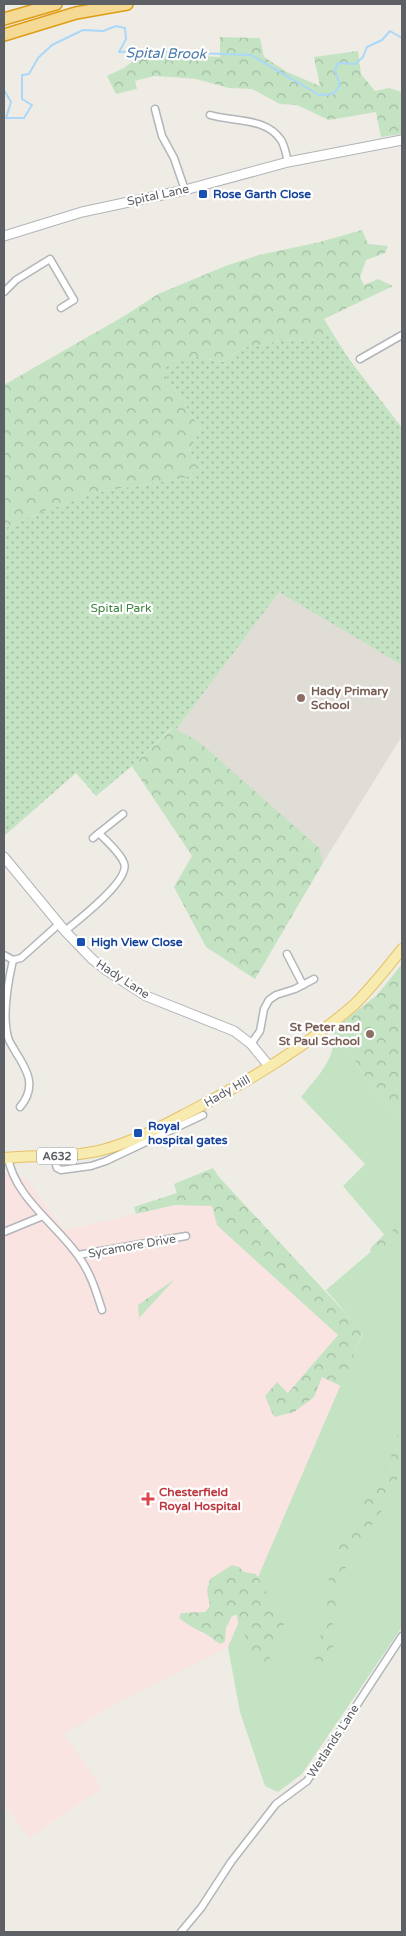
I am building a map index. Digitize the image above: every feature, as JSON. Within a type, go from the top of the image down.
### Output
[{"type":"highway","points":[[4,19],[56,4]]},
{"type":"highway","points":[[4,35],[76,13],[126,4]]},
{"type":"main road","name":"A632","points":[[269,1066],[305,1042],[355,1003],[378,979],[402,949]]},
{"type":"main road","name":"Hady Hill","points":[[6,1157],[54,1156],[101,1150],[174,1120],[222,1095],[269,1066]]},
{"type":"street","points":[[155,109],[162,136],[176,163],[185,190]]},
{"type":"street","points":[[210,115],[243,120],[273,131],[282,141],[288,162]]},
{"type":"street","name":"Spital Lane","points":[[4,236],[82,212],[185,190],[288,162],[402,140]]},
{"type":"street","points":[[4,292],[24,274],[50,259],[74,300],[61,308]]},
{"type":"street","points":[[360,359],[402,335]]},
{"type":"street","points":[[93,838],[123,814]]},
{"type":"street","points":[[4,955],[13,960],[22,958],[118,884],[125,872],[124,864],[99,833]]},
{"type":"street","name":"Hady Lane","points":[[4,857],[62,927],[106,970],[146,996],[234,1031],[251,1044],[269,1066]]},
{"type":"street","points":[[287,954],[303,985]]},
{"type":"street","points":[[13,960],[5,1008],[8,1038],[22,1061],[31,1083],[28,1098],[20,1106]]},
{"type":"street","points":[[251,1044],[260,1031],[264,1010],[270,1000],[314,979]]},
{"type":"street","name":"Hady Hill","points":[[54,1156],[57,1168],[61,1170],[92,1166],[203,1115]]},
{"type":"street","name":"Sycamore Drive","points":[[6,1157],[18,1184],[78,1255],[90,1275],[102,1310]]},
{"type":"street","points":[[4,1232],[44,1216]]},
{"type":"street","name":"Sycamore Drive","points":[[78,1255],[186,1236]]},
{"type":"street","name":"Wetlands Lane","points":[[181,1932],[201,1908],[231,1862],[276,1804],[306,1782],[402,1636]]},
{"type":"shaded area","name":"Hady Primary School","points":[[279,591],[402,664],[402,736],[323,863],[175,731]]},
{"type":"shaded area","name":"Chesterfield Royal Hospital","points":[[4,1175],[26,1178],[64,1230],[175,1205],[212,1206],[217,1225],[338,1335],[288,1393],[274,1417],[322,1377],[341,1386],[228,1647],[115,1704],[64,1734],[102,1788],[29,1838],[4,1804]]},
{"type":"green space","points":[[220,37],[260,38],[264,57],[287,72],[320,86],[314,57],[358,51],[361,74],[375,91],[389,88],[402,92],[402,134],[381,137],[376,112],[329,120],[297,105],[280,104],[252,89],[229,88],[196,79],[172,77],[154,76],[135,81],[137,89],[116,94],[107,76],[124,68],[143,53],[220,57]]},
{"type":"green space","points":[[362,230],[368,244],[388,246],[385,253],[366,260],[360,277],[364,285],[378,279],[393,286],[324,319],[338,342],[336,344],[326,330],[319,338],[306,341],[296,338],[243,348],[223,362],[197,357],[165,375],[201,429],[190,450],[199,469],[185,478],[93,493],[22,520],[4,529],[4,385],[126,315],[158,294],[228,265],[259,255],[320,242]]},
{"type":"green space","name":"Spital Park","points":[[326,330],[336,344],[338,342],[402,428],[402,665],[279,592],[175,731],[172,728],[132,766],[96,796],[76,773],[4,836],[4,529],[22,520],[93,493],[185,478],[199,469],[190,450],[201,429],[165,375],[166,367],[178,361],[197,357],[223,362],[243,348],[296,338],[306,341],[319,338]]},
{"type":"green space","points":[[173,728],[198,741],[319,848],[323,863],[255,979],[206,947],[174,887],[192,856],[132,766]]},
{"type":"green space","name":"St Peter and St Paul School","points":[[402,964],[402,1115],[374,1090],[334,1029],[377,995]]},
{"type":"green space","points":[[334,1029],[374,1090],[402,1115],[402,1627],[302,1774],[278,1792],[265,1786],[240,1712],[228,1647],[363,1333],[326,1290],[387,1238],[343,1186],[365,1164],[301,1097],[320,1074],[329,1058],[334,1040]]},
{"type":"green space","points":[[213,1168],[218,1176],[363,1332],[341,1386],[322,1377],[314,1397],[294,1412],[274,1417],[265,1396],[277,1382],[288,1393],[338,1335],[217,1225],[212,1206],[175,1205],[136,1214],[134,1207],[177,1193],[174,1184]]},
{"type":"green space","points":[[402,1223],[399,1235],[389,1239],[384,1248],[381,1247],[378,1253],[374,1254],[370,1250],[383,1235],[391,1234],[394,1228]]},
{"type":"green space","points":[[175,1279],[139,1318],[138,1305]]},
{"type":"green space","points":[[402,1427],[402,1467],[397,1474],[397,1485],[384,1499],[380,1515],[359,1541],[361,1546],[351,1557],[341,1577],[335,1577],[336,1594],[326,1598],[324,1594],[325,1585],[332,1583],[329,1582],[328,1574],[334,1567],[334,1563],[341,1561],[345,1557],[345,1552],[338,1551],[340,1540],[356,1526],[360,1519],[364,1502],[387,1466]]},
{"type":"green space","points":[[232,1565],[239,1567],[244,1572],[256,1574],[271,1601],[285,1615],[283,1630],[279,1632],[280,1643],[267,1654],[277,1668],[272,1676],[264,1673],[262,1660],[256,1655],[248,1653],[244,1637],[249,1628],[238,1623],[237,1615],[232,1616],[226,1628],[225,1641],[221,1644],[179,1618],[181,1613],[205,1612],[210,1606],[207,1591],[210,1579]]},
{"type":"green space","points":[[336,1599],[338,1605],[331,1610],[330,1616],[333,1623],[329,1633],[334,1644],[332,1651],[327,1655],[328,1660],[321,1669],[321,1678],[317,1678],[315,1676],[316,1644],[327,1624],[324,1614],[328,1601]]},
{"type":"waterway","name":"Spital Brook","points":[[4,90],[11,102],[6,118],[24,118],[32,105],[22,99],[22,75],[29,74],[38,58],[52,45],[83,30],[103,31],[116,26],[125,28],[126,39],[119,52],[251,55],[319,95],[333,94],[340,86],[335,70],[338,63],[355,64],[363,57],[367,47],[382,40],[390,31],[402,38]]},
{"type":"place","name":"Rose Garth Close","points":[[203,194]]},
{"type":"place","name":"Hady Primary School","points":[[301,698]]},
{"type":"place","name":"High View Close","points":[[81,942]]},
{"type":"place","name":"St Peter and St Paul School","points":[[370,1034]]},
{"type":"place","name":"Royal hospital gates","points":[[138,1133]]},
{"type":"place","name":"Chesterfield Royal Hospital","points":[[148,1499]]}]
